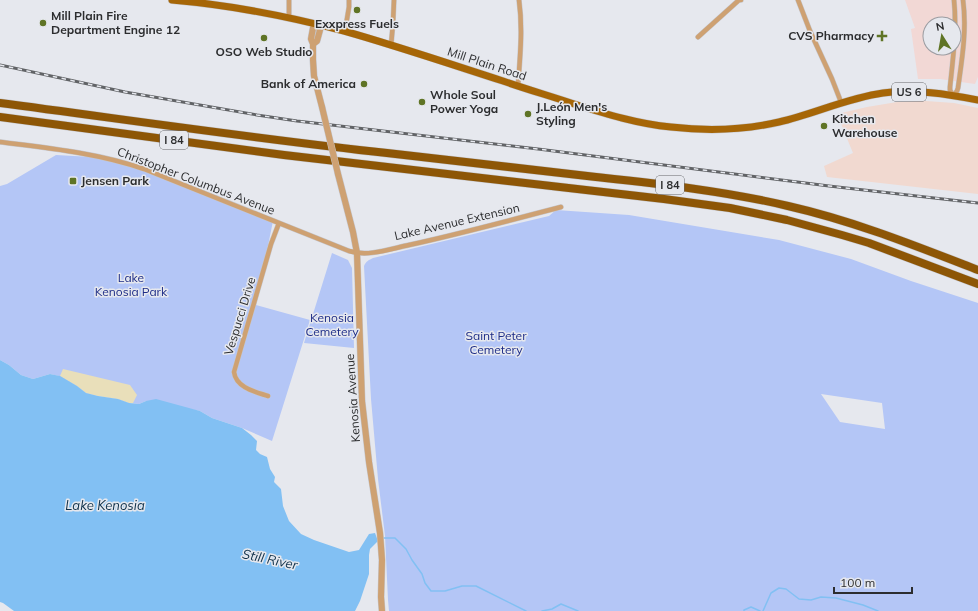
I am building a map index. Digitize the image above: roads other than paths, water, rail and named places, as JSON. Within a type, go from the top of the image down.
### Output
[{"type":"highway","name":"I 84","points":[[0,102],[275,140],[670,185],[732,195],[789,206],[845,221],[978,270]]},
{"type":"highway","name":"I 84","points":[[0,117],[284,155],[730,208],[787,220],[842,235],[978,284]]},
{"type":"main road","name":"Mill Plain Road","points":[[172,0],[241,8],[316,24],[391,46],[612,116],[651,125],[710,129],[746,128],[796,117],[841,102]]},
{"type":"main road","name":"US 6","points":[[841,102],[894,92],[923,92],[978,100]]},
{"type":"street","points":[[289,0],[289,18]]},
{"type":"street","points":[[345,32],[349,0]]},
{"type":"street","points":[[391,46],[394,0]]},
{"type":"street","points":[[518,86],[521,31],[519,0]]},
{"type":"street","points":[[698,37],[739,0]]},
{"type":"street","points":[[798,0],[841,102]]},
{"type":"street","points":[[954,0],[956,18],[950,87],[953,96],[958,88],[963,50],[965,24],[963,0]]},
{"type":"street","name":"Kenosia Avenue","points":[[316,24],[312,28],[311,39],[313,44],[314,76],[353,232],[356,254],[364,422],[368,462],[382,546],[382,611]]},
{"type":"street","name":"Christopher Columbus Avenue","points":[[0,142],[80,153],[121,162],[144,169],[356,254]]},
{"type":"street","name":"Lake Avenue Extension","points":[[356,254],[419,243],[561,207]]},
{"type":"street","name":"Vespucci Drive","points":[[268,396],[248,389],[242,385],[237,381],[234,372],[271,244],[279,223]]},
{"type":"water","name":"Lake Kenosia","points":[[0,360],[21,375],[33,379],[50,374],[60,376],[86,393],[139,404],[156,399],[200,411],[212,418],[242,428],[257,441],[256,450],[260,454],[267,457],[270,469],[275,477],[274,482],[281,489],[283,506],[289,521],[301,534],[349,552],[359,550],[369,534],[375,533],[378,541],[370,549],[369,574],[355,611],[14,611],[0,602]]},
{"type":"waterway","name":"Still River","points":[[383,538],[395,538],[406,549],[431,591],[445,591],[462,586],[476,586],[526,611]]},
{"type":"waterway","name":"Still River","points":[[763,611],[771,593],[779,588],[786,589],[799,599],[811,600],[821,597],[836,598],[863,605],[878,611]]},
{"type":"waterway","name":"Still River","points":[[542,611],[552,609],[561,604],[578,611]]},
{"type":"waterway","name":"Still River","points":[[744,611],[751,607],[760,611]]},
{"type":"railway","points":[[0,65],[125,92],[297,121],[978,203]]},
{"type":"place","name":"Exxpress Fuels","points":[[357,10]]},
{"type":"place","name":"Mill Plain Fire Department Engine 12","points":[[43,23]]},
{"type":"place","name":"CVS Pharmacy","points":[[882,36]]},
{"type":"place","name":"OSO Web Studio","points":[[264,38]]},
{"type":"place","name":"Bank of America","points":[[364,84]]},
{"type":"place","name":"Whole Soul Power Yoga","points":[[422,102]]},
{"type":"place","name":"J.León Men's Styling","points":[[528,114]]},
{"type":"place","name":"Kitchen Warehouse","points":[[824,126]]},
{"type":"place","name":"Jensen Park","points":[[73,181]]},
{"type":"park label","name":"Lake Kenosia Park","points":[[131,285]]},
{"type":"park label","name":"Kenosia Cemetery","points":[[332,325]]},
{"type":"park label","name":"Saint Peter Cemetery","points":[[496,343]]}]
